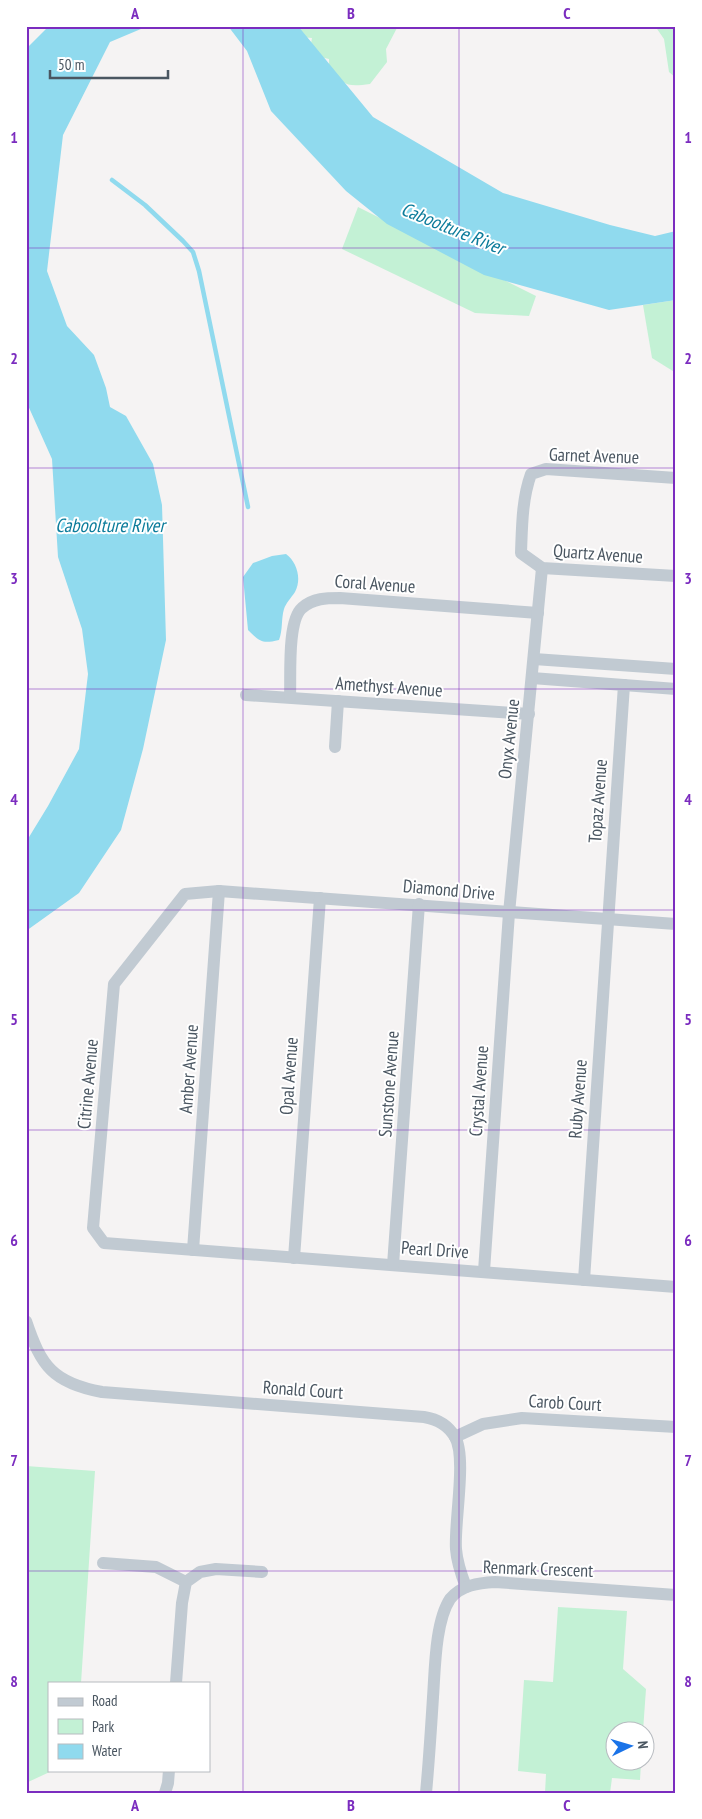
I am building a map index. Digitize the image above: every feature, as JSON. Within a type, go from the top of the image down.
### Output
[{"type":"street","name":"Garnet Avenue","points":[[522,553],[523,511],[527,484],[531,474],[546,469],[676,478]]},
{"type":"street","name":"Quartz Avenue","points":[[522,553],[542,568],[676,576]]},
{"type":"street","name":"Onyx Avenue","points":[[509,913],[542,568]]},
{"type":"street","name":"Coral Avenue","points":[[290,697],[292,638],[295,621],[302,608],[321,598],[538,613]]},
{"type":"street","points":[[534,660],[676,669]]},
{"type":"street","points":[[532,678],[676,689]]},
{"type":"street","name":"Topaz Avenue","points":[[608,920],[624,685]]},
{"type":"street","name":"Amethyst Avenue","points":[[246,695],[529,714]]},
{"type":"street","points":[[335,747],[338,701]]},
{"type":"street","name":"Diamond Drive","points":[[219,891],[676,924]]},
{"type":"street","name":"Amber Avenue","points":[[193,1250],[219,891]]},
{"type":"street","name":"Citrine Avenue","points":[[193,1250],[104,1243],[93,1228],[114,984],[185,894],[219,891]]},
{"type":"street","name":"Opal Avenue","points":[[294,1258],[320,898]]},
{"type":"street","name":"Sunstone Avenue","points":[[393,1265],[419,904]]},
{"type":"street","name":"Crystal Avenue","points":[[484,1271],[509,913]]},
{"type":"street","name":"Ruby Avenue","points":[[584,1280],[608,920]]},
{"type":"street","name":"Pearl Drive","points":[[193,1250],[676,1286]]},
{"type":"street","name":"Ronald Court","points":[[26,1321],[35,1347],[46,1366],[82,1389],[424,1417],[436,1419],[455,1437]]},
{"type":"street","name":"Carob Court","points":[[455,1437],[483,1424],[522,1418],[676,1427]]},
{"type":"street","points":[[455,1437],[460,1454],[456,1548],[458,1564],[466,1587]]},
{"type":"street","points":[[103,1563],[156,1567],[186,1582]]},
{"type":"street","points":[[176,1682],[182,1603],[186,1582],[200,1572],[216,1569],[262,1572]]},
{"type":"street","name":"Renmark Crescent","points":[[426,1793],[437,1646],[443,1616],[451,1598],[466,1587],[477,1583],[495,1582],[676,1595]]},
{"type":"street","points":[[165,1793],[169,1772]]},
{"type":"green space","points":[[291,26],[398,26],[386,49],[387,62],[370,84],[351,85],[338,79],[329,68],[329,59],[316,56],[310,49],[312,38],[300,37]]},
{"type":"green space","points":[[655,26],[676,26],[676,78],[669,72],[664,39]]},
{"type":"green space","points":[[358,207],[536,296],[529,316],[475,313],[342,249]]},
{"type":"green space","points":[[676,300],[676,373],[652,358],[643,305]]},
{"type":"green space","points":[[26,1466],[95,1471],[81,1682],[48,1682],[48,1772],[50,1772],[26,1783]]},
{"type":"green space","points":[[558,1607],[627,1611],[623,1669],[646,1689],[644,1722],[604,1722],[604,1772],[640,1772],[640,1780],[612,1778],[610,1793],[545,1793],[546,1774],[518,1771],[524,1680],[553,1682]]},
{"type":"water","name":"Caboolture River","points":[[49,26],[148,26],[110,42],[63,135],[47,271],[67,326],[94,355],[106,388],[110,407],[126,416],[153,464],[162,505],[166,640],[143,749],[121,830],[79,893],[26,931],[26,842],[79,749],[88,674],[82,629],[58,557],[52,459],[26,401],[26,49]]},
{"type":"water","name":"Caboolture River","points":[[228,26],[298,26],[373,117],[503,193],[610,225],[655,236],[676,231],[676,300],[609,310],[484,275],[387,224],[346,191],[271,111],[247,51]]},
{"type":"water","points":[[286,554],[296,566],[298,576],[297,587],[284,609],[279,640],[265,642],[248,630],[243,577],[253,563],[272,556]]},
{"type":"waterway","points":[[112,180],[145,205],[193,252],[199,271],[248,507]]}]
